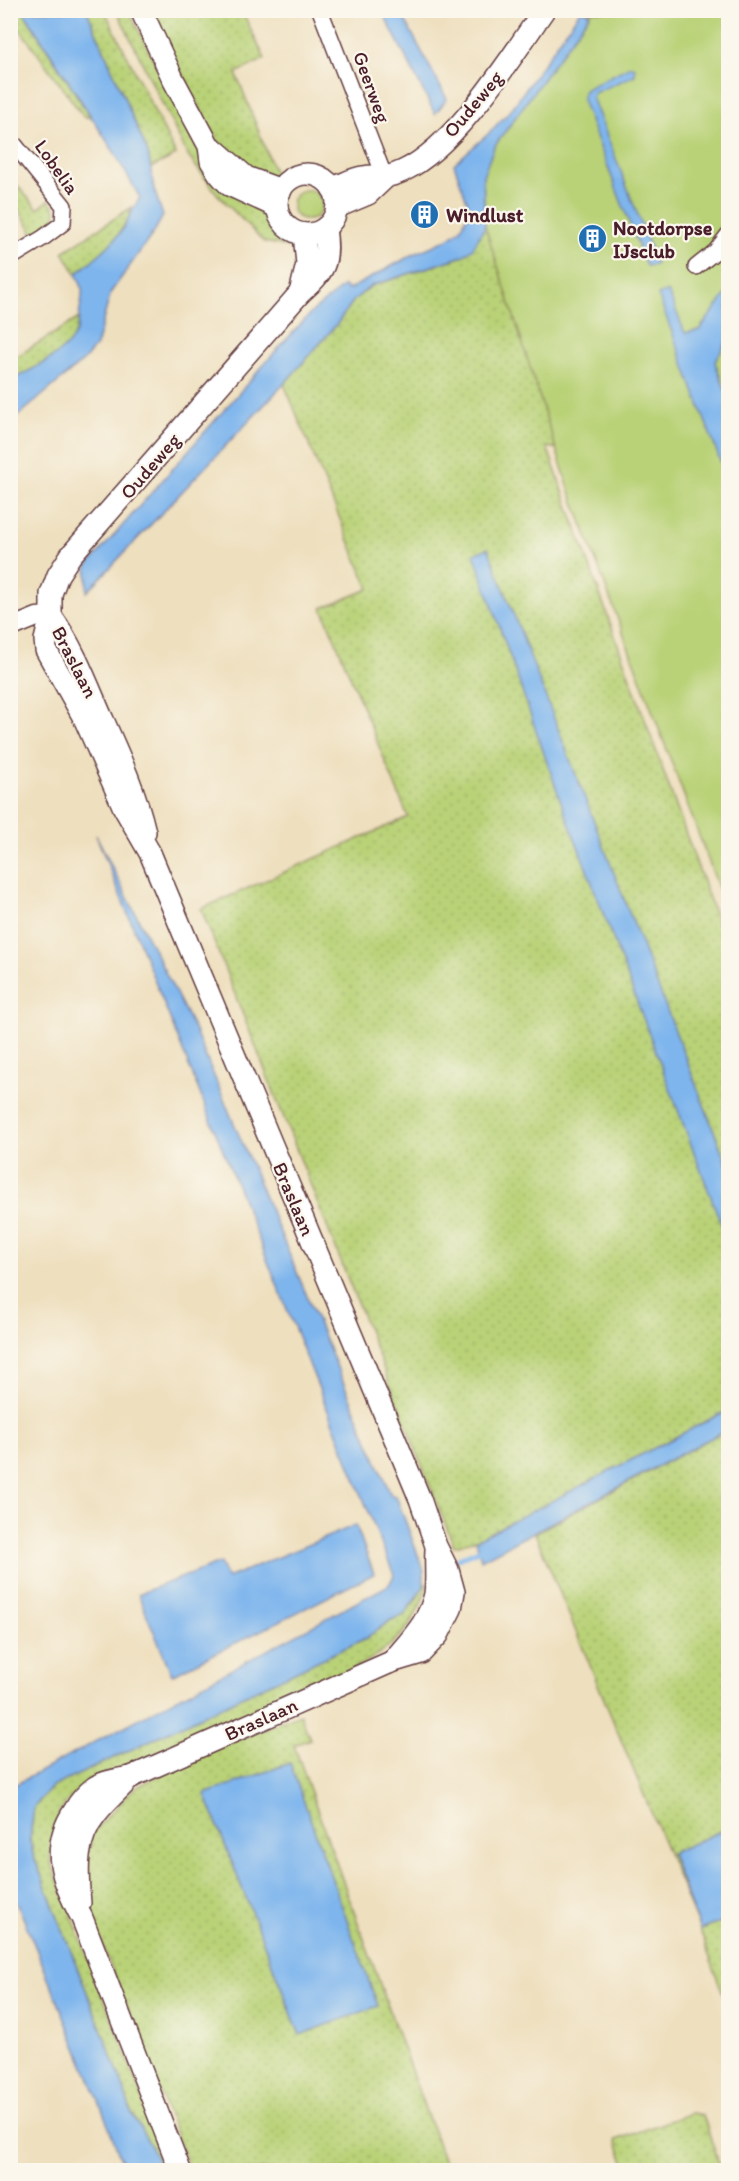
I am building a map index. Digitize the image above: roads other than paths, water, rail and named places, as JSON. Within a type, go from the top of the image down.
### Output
[{"type":"main road","points":[[141,10],[174,81],[209,146],[221,154],[231,166],[279,199]]},
{"type":"main road","name":"Oudeweg","points":[[335,198],[362,177],[385,178],[403,171],[427,156],[483,95],[544,10]]},
{"type":"main road","points":[[306,174],[321,177],[335,198],[331,223],[319,232],[297,233],[281,220],[279,199],[291,179],[306,174]]},
{"type":"main road","name":"Oudeweg","points":[[51,616],[51,594],[58,575],[71,555],[300,293],[320,276],[327,244],[325,228]]},
{"type":"main road","name":"Oudeweg","points":[[300,293],[307,264],[304,234]]},
{"type":"main road","name":"Braslaan","points":[[51,616],[45,639],[46,650],[85,720],[124,808],[150,853],[420,1499],[436,1546],[435,1592],[430,1611],[417,1631],[391,1662],[131,1777],[96,1813],[86,1828],[80,1844],[78,1862],[82,1918],[180,2170]]},
{"type":"street","name":"Geerweg","points":[[320,10],[385,178]]},
{"type":"street","name":"Lobelia","points":[[10,139],[64,206],[63,223],[10,258]]},
{"type":"street","points":[[696,267],[716,251],[729,235]]},
{"type":"street","points":[[10,628],[37,617],[51,616]]},
{"type":"water","points":[[23,11],[87,11],[148,153],[154,189],[163,216],[111,292],[96,346],[84,360],[11,422],[11,381],[57,354],[71,340],[78,326],[82,295],[82,287],[76,274],[114,240],[140,198],[114,152]]},
{"type":"water","points":[[382,11],[400,11],[447,99],[435,114]]},
{"type":"water","points":[[580,11],[590,14],[494,147],[483,176],[485,226],[473,248],[463,256],[371,286],[354,300],[337,324],[284,384],[87,592],[87,566],[314,310],[344,286],[348,290],[412,255],[448,239],[460,230],[470,210],[454,164],[511,110]]},
{"type":"water","points":[[630,66],[635,68],[635,75],[594,93],[592,97],[656,262],[655,265],[646,266],[582,100],[584,90]]},
{"type":"water","points":[[668,291],[685,333],[699,330],[728,292],[728,339],[715,362],[728,397],[728,482],[658,295]]},
{"type":"water","points":[[488,548],[728,1167],[728,1242],[560,799],[474,554]]},
{"type":"water","points":[[96,835],[195,1031],[391,1495],[396,1496],[424,1571],[424,1586],[404,1615],[391,1620],[366,1638],[52,1787],[34,1807],[30,1839],[33,1854],[120,2077],[131,2112],[161,2170],[125,2170],[11,1888],[11,1787],[389,1585],[394,1575]]},
{"type":"water","points":[[728,1410],[728,1429],[481,1560],[476,1540]]},
{"type":"water","points":[[356,1525],[374,1574],[172,1675],[138,1594],[220,1563],[227,1578]]},
{"type":"water","points":[[290,1763],[378,2006],[300,2035],[205,1794]]},
{"type":"water","points":[[728,1828],[728,1919],[700,1930],[671,1853]]},
{"type":"waterway","points":[[458,1559],[485,1547]]},
{"type":"place","name":"Windlust","points":[[425,215]]},
{"type":"place","name":"Nootdorpse IJsclub","points":[[592,239]]}]
